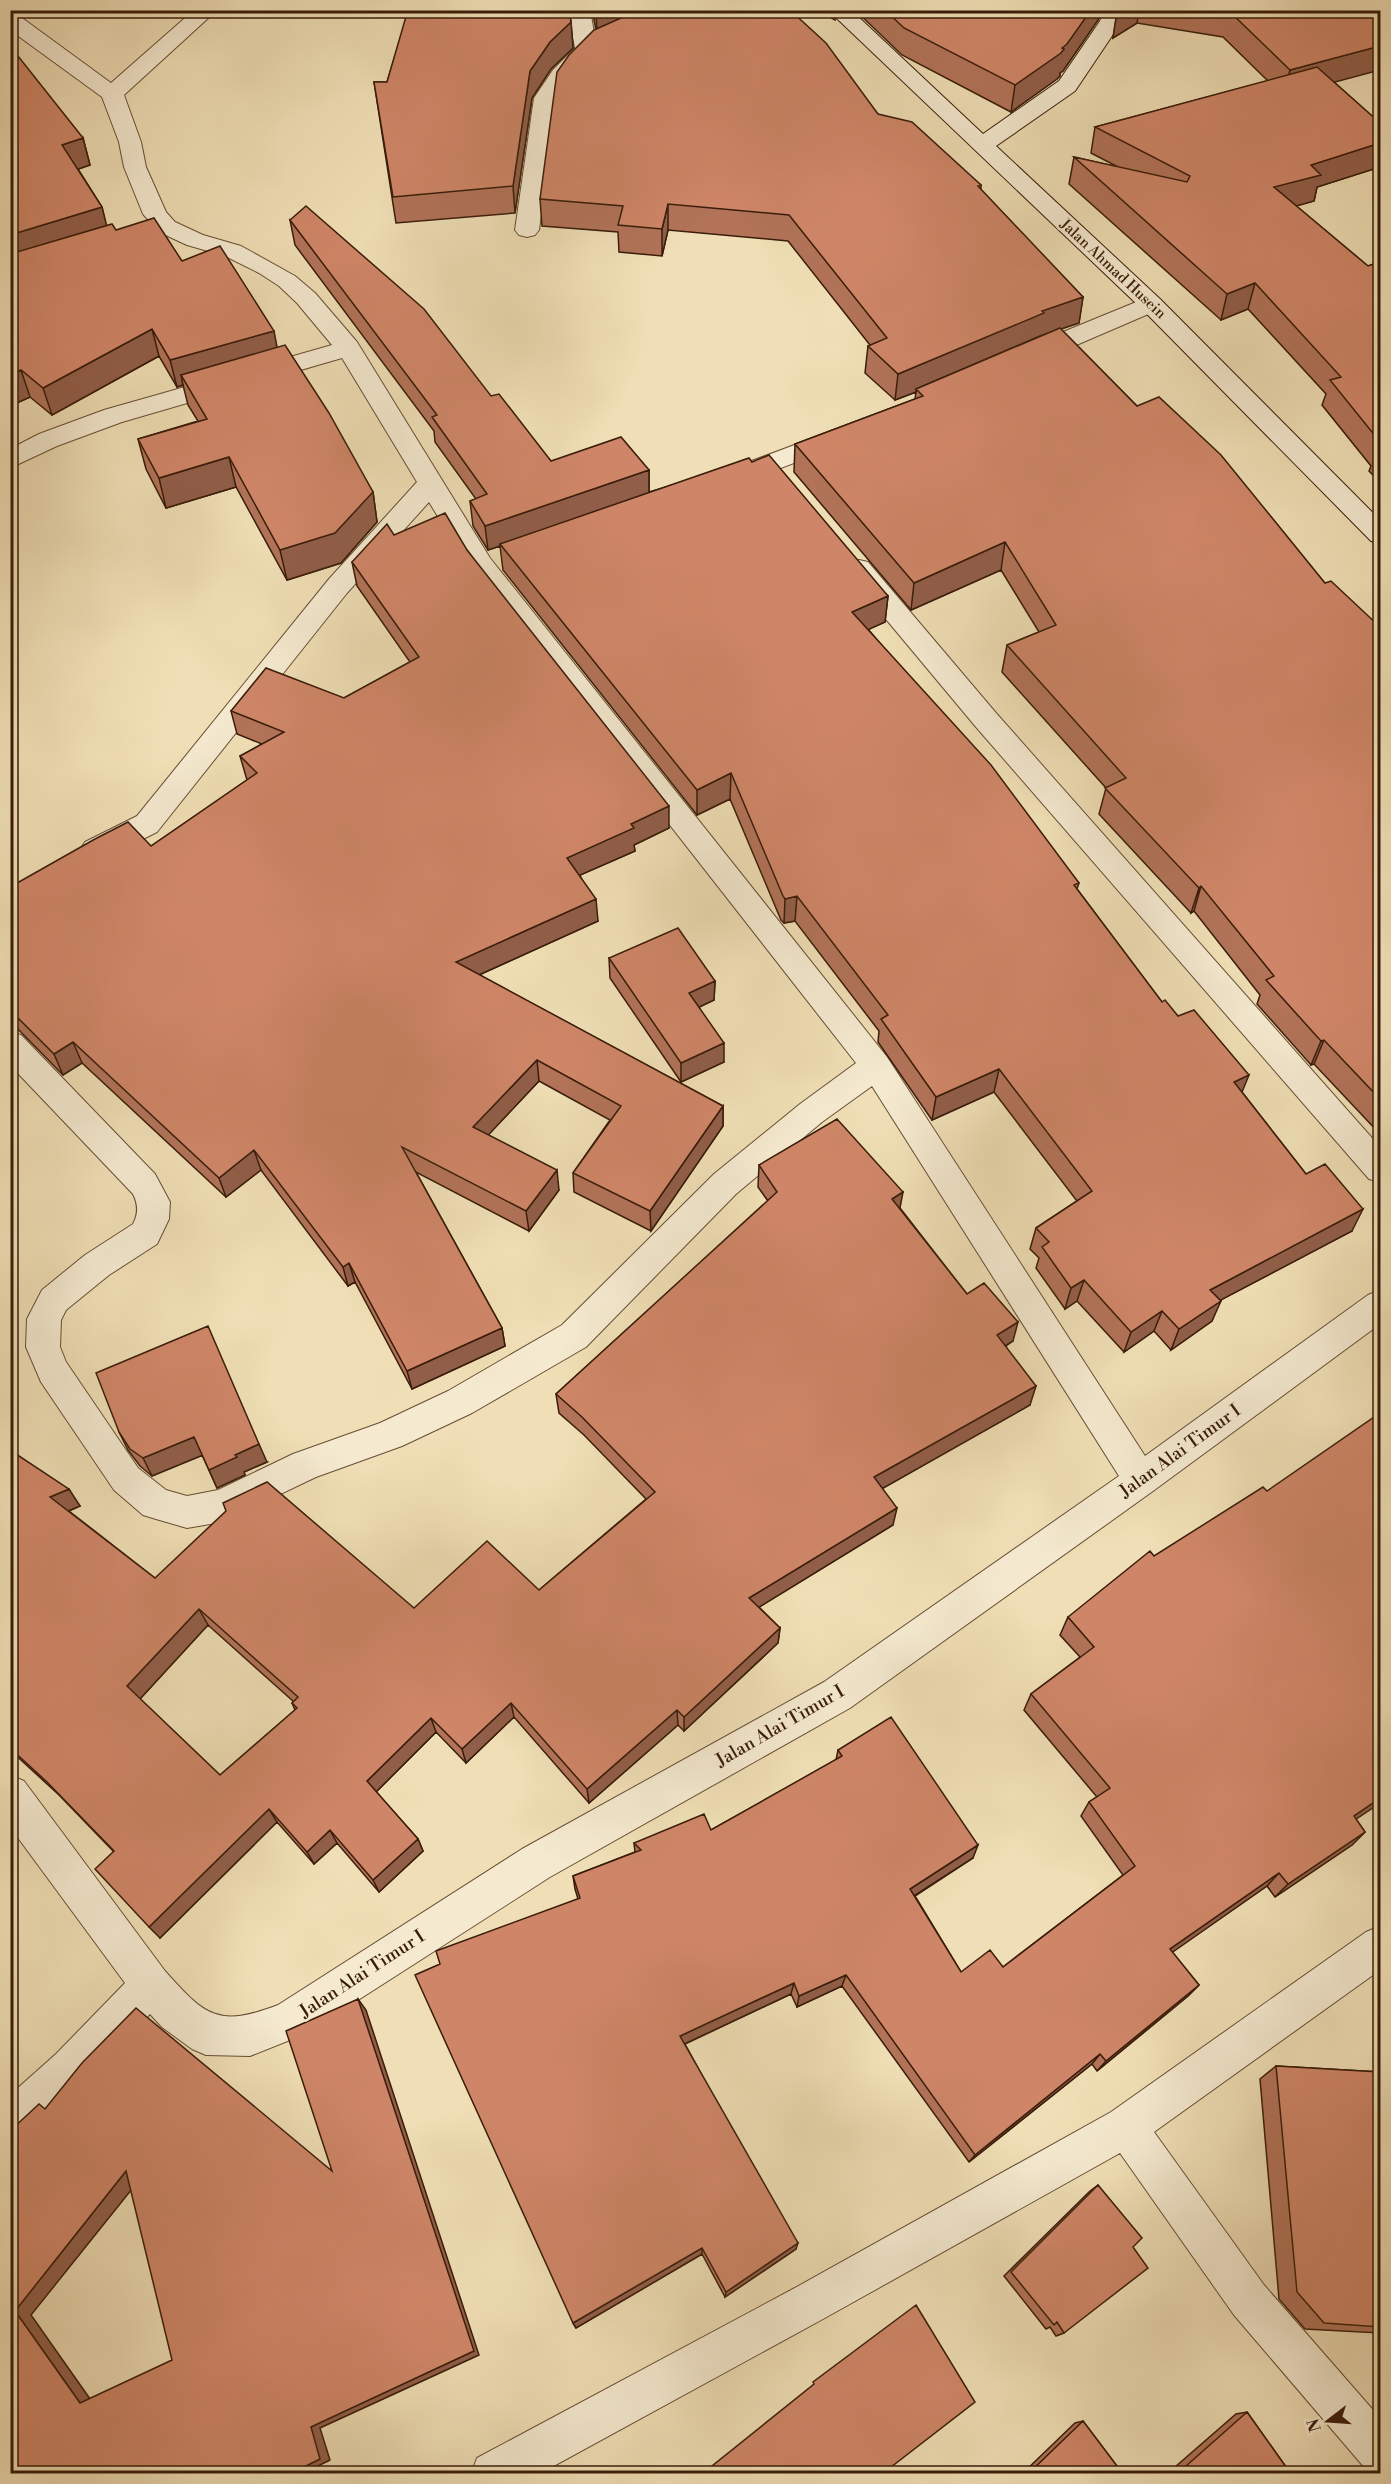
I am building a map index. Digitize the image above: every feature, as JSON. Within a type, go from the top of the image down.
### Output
[{"type":"street","points":[[112,94],[207,10]]},
{"type":"street","points":[[526,230],[545,98],[561,75],[596,45],[579,10]]},
{"type":"street","name":"Jalan Ahmad Husein","points":[[838,10],[1151,304],[1380,535]]},
{"type":"street","points":[[981,146],[1067,86],[1111,21],[1115,10]]},
{"type":"street","points":[[10,20],[112,94],[130,142],[135,168],[155,214],[156,230],[233,251],[277,274],[306,298],[348,348],[431,483],[876,1066],[1141,1480]]},
{"type":"street","points":[[1010,364],[1151,304]]},
{"type":"street","points":[[10,460],[48,440],[113,416],[348,348]]},
{"type":"street","points":[[715,484],[778,474],[858,428]]},
{"type":"street","points":[[74,862],[147,824],[338,586],[431,483]]},
{"type":"street","points":[[840,547],[986,720],[1380,1169]]},
{"type":"street","points":[[10,1044],[144,1184],[154,1202],[153,1219],[145,1234],[97,1265],[54,1300],[44,1319],[43,1347],[53,1371],[126,1479],[156,1503],[187,1512],[222,1506],[305,1465],[390,1435],[460,1401],[574,1336],[724,1184],[811,1113],[876,1066]]},
{"type":"street","name":"Jalan Alai Timur I","points":[[10,1794],[151,1985],[176,2013],[206,2035],[250,2036],[291,2020],[536,1863],[837,1695],[1141,1480],[1380,1305]]},
{"type":"street","points":[[493,2474],[808,2304],[1126,2127],[1380,1946]]},
{"type":"street","points":[[10,2124],[70,2068],[151,1985]]},
{"type":"street","points":[[1126,2127],[1249,2300],[1380,2451]]},
{"type":"building","points":[[408,10],[569,10],[571,22],[550,42],[530,71],[513,186],[393,197],[374,82],[387,82]]},
{"type":"building","points":[[639,10],[790,10],[826,43],[878,114],[912,122],[981,185],[978,186],[1083,297],[1042,311],[1044,313],[898,374],[868,346],[887,338],[789,215],[668,204],[662,229],[618,225],[623,206],[540,199],[557,72],[569,55],[594,30]]},
{"type":"building","points":[[885,10],[1091,10],[1062,48],[1064,49],[1061,53],[1015,85],[904,28]]},
{"type":"building","points":[[1228,10],[1380,10],[1380,46],[1290,70]]},
{"type":"building","points":[[10,46],[83,138],[62,145],[102,207],[10,235]]},
{"type":"building","points":[[1317,67],[1380,123],[1380,143],[1311,165],[1321,175],[1274,187],[1368,266],[1380,262],[1380,442],[1330,380],[1341,377],[1255,283],[1227,294],[1074,157],[1187,182],[1190,176],[1095,127]]},
{"type":"building","points":[[306,206],[424,309],[491,396],[499,394],[551,461],[621,437],[649,470],[485,526],[470,501],[487,494],[432,417],[437,415],[290,220]]},
{"type":"building","points":[[154,218],[182,261],[220,246],[274,331],[170,360],[152,329],[43,388],[21,370],[10,375],[10,254],[112,224],[116,230]]},
{"type":"building","points":[[1060,328],[1137,406],[1159,397],[1221,455],[1325,583],[1331,581],[1380,627],[1380,1099],[1324,1040],[1321,1041],[1266,980],[1274,976],[1201,886],[1199,888],[1105,788],[1126,778],[1007,645],[1056,625],[1005,542],[914,583],[795,444],[923,396],[916,389]]},
{"type":"building","points":[[285,345],[329,413],[373,492],[335,533],[280,550],[229,457],[159,478],[138,439],[207,419],[181,375]]},
{"type":"building","points":[[769,455],[888,596],[852,612],[991,765],[1079,883],[1074,885],[1162,1002],[1165,1000],[1178,1016],[1194,1010],[1249,1075],[1234,1082],[1306,1174],[1325,1164],[1363,1209],[1210,1290],[1221,1301],[1179,1329],[1162,1311],[1131,1332],[1084,1280],[1071,1288],[1042,1247],[1049,1242],[1036,1228],[1092,1191],[999,1069],[936,1097],[881,1019],[888,1015],[797,896],[785,899],[783,896],[731,773],[697,790],[500,544],[749,458],[752,462]]},
{"type":"building","points":[[445,513],[467,550],[669,806],[631,824],[634,828],[567,858],[596,899],[456,962],[723,1106],[650,1211],[573,1173],[621,1106],[537,1060],[473,1127],[557,1170],[526,1211],[402,1147],[502,1328],[407,1371],[349,1263],[343,1267],[254,1150],[219,1178],[73,1042],[54,1054],[10,1010],[10,887],[128,822],[151,846],[257,773],[240,756],[284,732],[231,711],[266,668],[344,698],[419,657],[352,562],[387,524],[394,535]]},
{"type":"building","points":[[678,928],[715,981],[689,993],[724,1043],[681,1063],[609,958]]},
{"type":"building","points":[[837,1119],[903,1192],[892,1199],[967,1294],[984,1283],[1018,1322],[997,1335],[1036,1386],[874,1477],[897,1508],[749,1598],[780,1628],[684,1717],[677,1710],[587,1789],[511,1703],[462,1749],[431,1718],[367,1781],[418,1839],[373,1880],[330,1830],[307,1852],[269,1809],[149,1927],[95,1869],[114,1851],[47,1782],[10,1748],[10,1450],[69,1489],[50,1497],[155,1578],[226,1511],[223,1503],[267,1482],[414,1608],[487,1541],[539,1590],[655,1492],[582,1417],[556,1394],[777,1192],[759,1165]],"holes":[[[199,1609],[298,1697],[292,1703],[297,1708],[220,1775],[127,1686]]]},
{"type":"building","points":[[208,1326],[259,1444],[209,1470],[194,1437],[143,1458],[130,1449],[119,1432],[96,1373]]},
{"type":"building","points":[[1380,1413],[1380,1798],[1354,1816],[1365,1832],[1288,1884],[1279,1873],[1170,1949],[1199,1985],[1106,2061],[1100,2054],[975,2155],[846,1975],[799,1996],[794,1983],[680,2036],[798,2243],[726,2292],[702,2248],[573,2323],[415,1975],[440,1964],[436,1951],[580,1898],[573,1876],[641,1850],[634,1843],[704,1814],[711,1830],[842,1756],[838,1750],[891,1717],[978,1845],[910,1889],[961,1972],[990,1950],[1003,1967],[1135,1866],[1089,1802],[1110,1788],[1031,1694],[1094,1647],[1068,1617],[1150,1551],[1154,1556],[1263,1487],[1267,1491]]},
{"type":"building","points":[[358,1999],[474,2351],[311,2427],[320,2459],[290,2474],[10,2474],[10,2131],[39,2104],[45,2109],[82,2063],[136,2008],[332,2171],[286,2031]],"holes":[[[126,2171],[172,2360],[80,2403],[15,2311]]]},
{"type":"building","points":[[1276,2066],[1380,2072],[1380,2327],[1324,2323],[1297,2292]]},
{"type":"building","points":[[1098,2185],[1142,2238],[1133,2247],[1148,2268],[1064,2333],[1057,2322],[1054,2325],[1011,2272]]},
{"type":"building","points":[[916,2305],[975,2402],[882,2474],[702,2474],[814,2384],[813,2382]]},
{"type":"building","points":[[1247,2412],[1291,2474],[1177,2474]]},
{"type":"building","points":[[1083,2421],[1123,2474],[1028,2474]]}]
